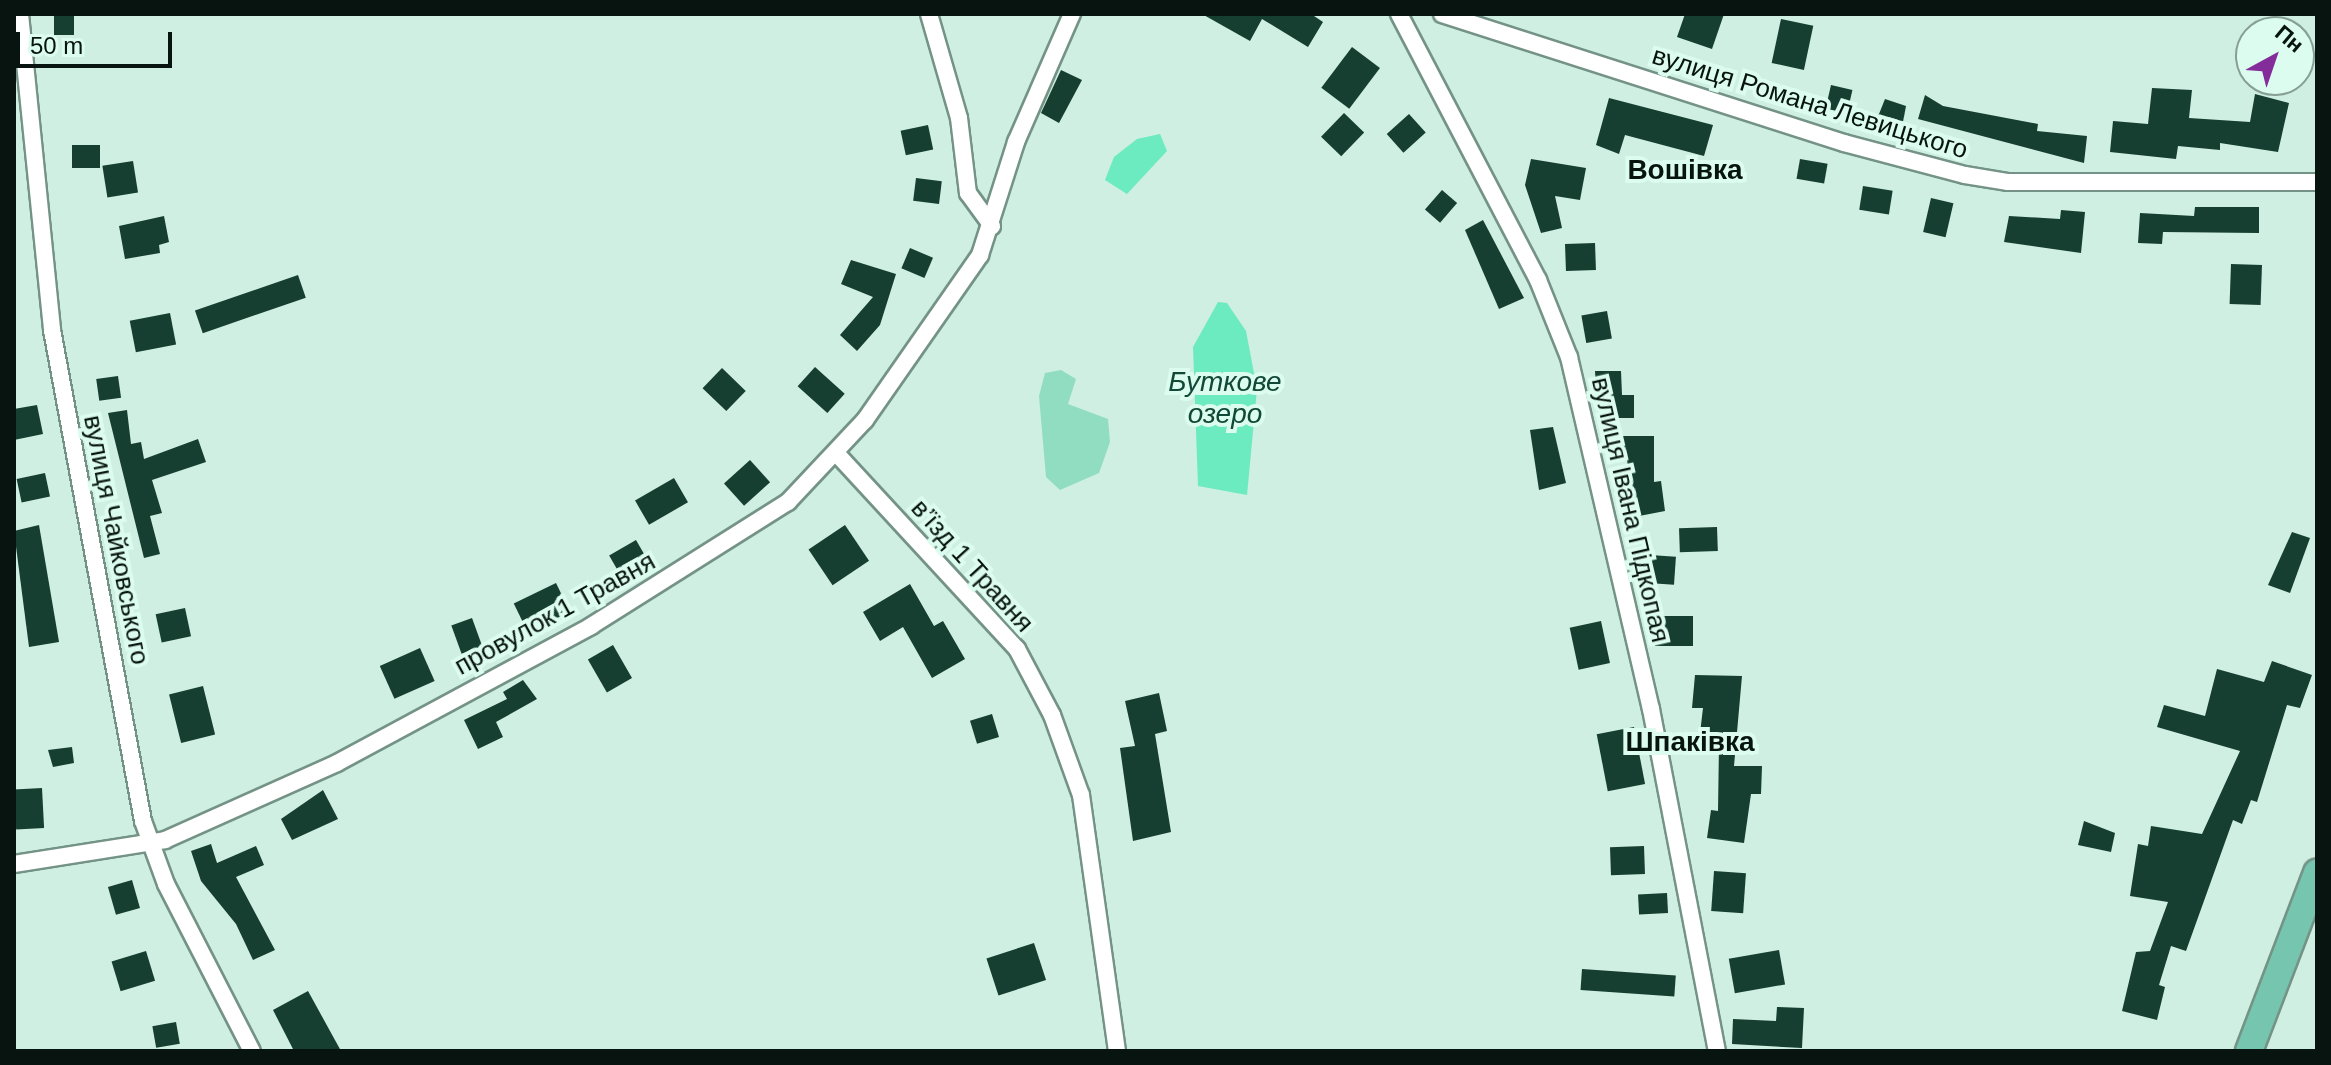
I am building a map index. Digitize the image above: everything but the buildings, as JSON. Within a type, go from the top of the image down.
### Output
[{"type":"main road","points":[[2249,1051],[2317,873]]},
{"type":"street","name":"вулиця Чайковського","points":[[20,14],[52,330],[149,845],[252,1051]]},
{"type":"street","points":[[929,14],[959,118],[968,193],[992,226]]},
{"type":"street","name":"провулок 1 Травня","points":[[14,864],[149,845],[359,752],[591,626],[780,509],[837,454],[980,255],[992,226],[1012,152],[1072,14]]},
{"type":"street","name":"вулиця Івана Підкопая","points":[[1399,14],[1538,280],[1574,374],[1651,709],[1717,1051]]},
{"type":"street","name":"вулиця Романа Левицького","points":[[1442,14],[1844,143],[1965,175],[2008,182],[2317,182]]},
{"type":"street","name":"в’їзд 1 Травня","points":[[837,454],[1017,649],[1052,715],[1081,795],[1117,1051]]},
{"type":"shaded area","name":"Буткове озеро","points":[[1061,370],[1076,379],[1068,404],[1108,419],[1110,442],[1099,473],[1060,490],[1046,477],[1039,396],[1045,373]]},
{"type":"water","points":[[1160,134],[1167,151],[1127,194],[1105,180],[1114,157],[1137,139]]},
{"type":"water","name":"Буткове озеро","points":[[1218,302],[1227,303],[1246,331],[1257,389],[1247,495],[1198,486],[1193,347]]},
{"type":"district","name":"Вошівка","points":[[1685,170]]},
{"type":"district","name":"Шпаківка","points":[[1690,742]]}]
